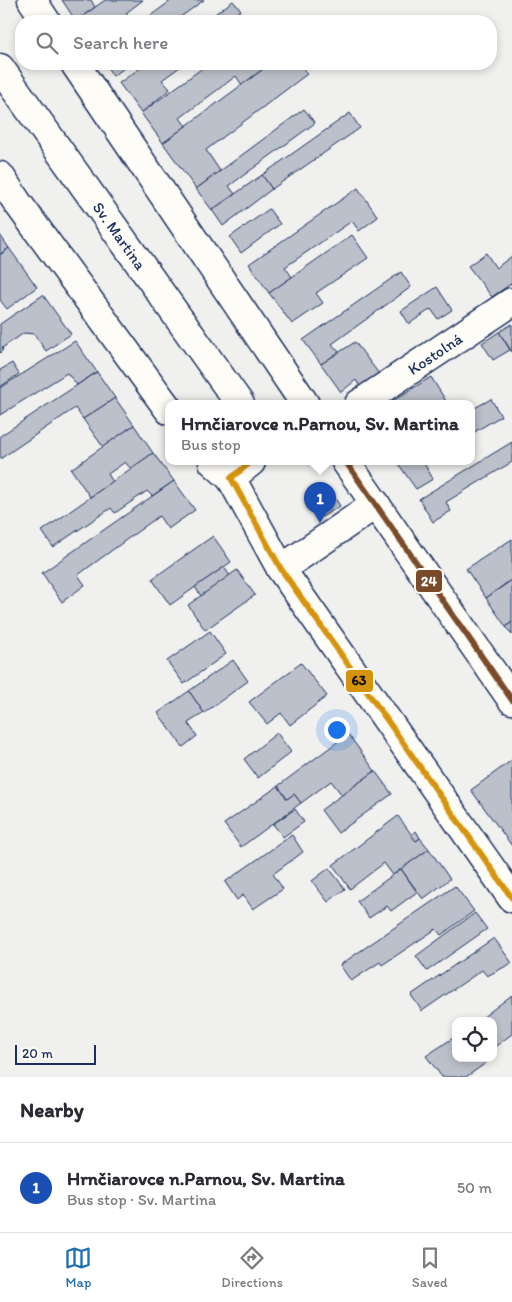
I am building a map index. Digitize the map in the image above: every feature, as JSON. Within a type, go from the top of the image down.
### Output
[{"type":"street","points":[[32,0],[42,15]]},
{"type":"street","name":"Sv. Martina","points":[[0,68],[237,400]]},
{"type":"street","points":[[79,70],[302,400]]},
{"type":"street","points":[[0,176],[165,405]]},
{"type":"street","name":"Kostolná","points":[[365,400],[512,302]]},
{"type":"street","points":[[348,465],[512,700]]},
{"type":"street","points":[[232,467],[281,569],[512,898]]},
{"type":"street","points":[[281,569],[376,504]]},
{"type":"building","points":[[62,0],[91,0],[95,7],[84,15],[72,15]]},
{"type":"building","points":[[105,0],[143,0],[126,13],[127,15],[84,15]]},
{"type":"building","points":[[172,0],[204,0],[183,15],[151,15]]},
{"type":"building","points":[[233,1],[241,10],[234,15],[213,15]]},
{"type":"building","points":[[109,70],[122,70],[113,76]]},
{"type":"building","points":[[137,70],[176,70],[162,80],[170,89],[141,113],[119,83]]},
{"type":"building","points":[[200,70],[262,70],[242,85],[236,76],[180,118],[186,126],[163,143],[141,113]]},
{"type":"building","points":[[262,70],[304,70],[307,74],[206,150],[220,171],[196,189],[163,143]]},
{"type":"building","points":[[304,109],[315,123],[229,186],[235,194],[212,210],[196,189]]},
{"type":"building","points":[[350,113],[360,128],[272,189],[262,175]]},
{"type":"building","points":[[262,175],[272,189],[223,226],[212,210]]},
{"type":"building","points":[[358,188],[378,217],[359,231],[352,221],[285,267],[292,277],[269,293],[249,264]]},
{"type":"building","points":[[269,209],[280,224],[241,253],[230,237]]},
{"type":"building","points":[[0,235],[9,248],[0,254]]},
{"type":"building","points":[[352,235],[368,258],[316,293],[323,303],[292,324],[269,293]]},
{"type":"building","points":[[9,248],[37,287],[7,309],[0,300],[0,255]]},
{"type":"building","points":[[486,253],[496,268],[512,256],[512,283],[492,297],[468,266]]},
{"type":"building","points":[[401,272],[411,287],[332,344],[339,352],[321,364],[303,340]]},
{"type":"building","points":[[437,287],[452,310],[438,319],[431,309],[409,324],[401,311]]},
{"type":"building","points":[[43,295],[71,334],[46,351],[34,334],[24,333],[2,348],[3,350],[0,353],[0,324]]},
{"type":"building","points":[[512,324],[512,352],[499,332]]},
{"type":"building","points":[[499,332],[510,350],[493,360],[482,343]]},
{"type":"building","points":[[75,341],[97,372],[77,385],[67,373],[0,415],[0,388]]},
{"type":"building","points":[[355,342],[379,374],[360,387],[356,380],[341,392],[321,364]]},
{"type":"building","points":[[12,363],[19,374],[0,387],[0,370]]},
{"type":"building","points":[[97,372],[115,398],[83,419],[75,408],[0,459],[0,436]]},
{"type":"building","points":[[431,377],[445,400],[394,400]]},
{"type":"building","points":[[115,398],[134,425],[103,447],[83,419]]},
{"type":"building","points":[[491,399],[501,416],[475,432],[475,408]]},
{"type":"building","points":[[134,425],[153,453],[131,469],[125,462],[108,474],[113,482],[90,497],[71,469]]},
{"type":"building","points":[[512,442],[512,462],[446,502],[451,511],[433,522],[419,499]]},
{"type":"building","points":[[153,453],[174,481],[152,496],[147,491],[115,513],[111,508],[53,547],[42,531]]},
{"type":"building","points":[[399,465],[425,465],[433,479],[416,489]]},
{"type":"building","points":[[174,481],[195,510],[168,529],[159,516],[78,575],[85,585],[62,602],[42,573]]},
{"type":"building","points":[[335,498],[340,506],[322,517],[317,509]]},
{"type":"building","points":[[213,536],[231,562],[170,605],[152,579]]},
{"type":"building","points":[[512,539],[512,579],[486,598],[466,569]]},
{"type":"building","points":[[224,567],[230,576],[201,596],[195,587]]},
{"type":"building","points":[[237,570],[255,595],[205,630],[188,605]]},
{"type":"building","points":[[512,580],[512,622],[506,627],[486,598]]},
{"type":"building","points":[[512,622],[512,635],[506,627]]},
{"type":"building","points":[[210,631],[226,654],[184,684],[167,661]]},
{"type":"building","points":[[233,660],[248,681],[204,713],[189,691]]},
{"type":"building","points":[[301,663],[327,696],[290,725],[281,713],[267,724],[249,702]]},
{"type":"building","points":[[189,691],[204,713],[188,723],[197,736],[183,747],[158,713]]},
{"type":"building","points":[[277,733],[291,752],[258,778],[244,759]]},
{"type":"building","points":[[348,734],[375,771],[342,795],[331,781],[301,803],[294,794],[287,799],[278,786]]},
{"type":"building","points":[[512,760],[512,846],[471,790]]},
{"type":"building","points":[[375,771],[392,794],[338,833],[321,810]]},
{"type":"building","points":[[278,786],[287,799],[294,794],[301,803],[241,847],[224,824]]},
{"type":"building","points":[[295,809],[304,822],[283,837],[273,824]]},
{"type":"building","points":[[398,816],[416,841],[420,838],[429,849],[393,875],[384,863],[350,889],[333,865]]},
{"type":"building","points":[[416,831],[420,838],[416,841],[411,835]]},
{"type":"building","points":[[292,835],[303,852],[273,874],[283,889],[253,909],[243,895],[237,900],[225,882]]},
{"type":"building","points":[[429,849],[450,879],[423,899],[401,869]]},
{"type":"building","points":[[329,868],[345,889],[328,902],[312,881]]},
{"type":"building","points":[[401,869],[417,892],[391,911],[387,906],[369,918],[357,901]]},
{"type":"building","points":[[455,886],[474,911],[441,935],[436,929],[382,965],[380,962],[351,981],[340,965]]},
{"type":"building","points":[[475,913],[487,929],[427,971],[416,956]]},
{"type":"building","points":[[494,938],[512,963],[487,976],[482,970],[422,1011],[411,995]]},
{"type":"building","points":[[512,995],[512,1034],[497,1045],[497,1017],[483,1017]]},
{"type":"building","points":[[452,1039],[452,1062],[487,1062],[466,1077],[442,1077],[426,1056]]},
{"type":"transit line","name":"63","points":[[247,465],[231,478],[281,569],[512,898]]},
{"type":"transit line","name":"24","points":[[348,465],[512,700]]},
{"type":"place","name":"Hrnčiarovce n.Parnou, Sv. Martina","points":[[320,523]]}]
